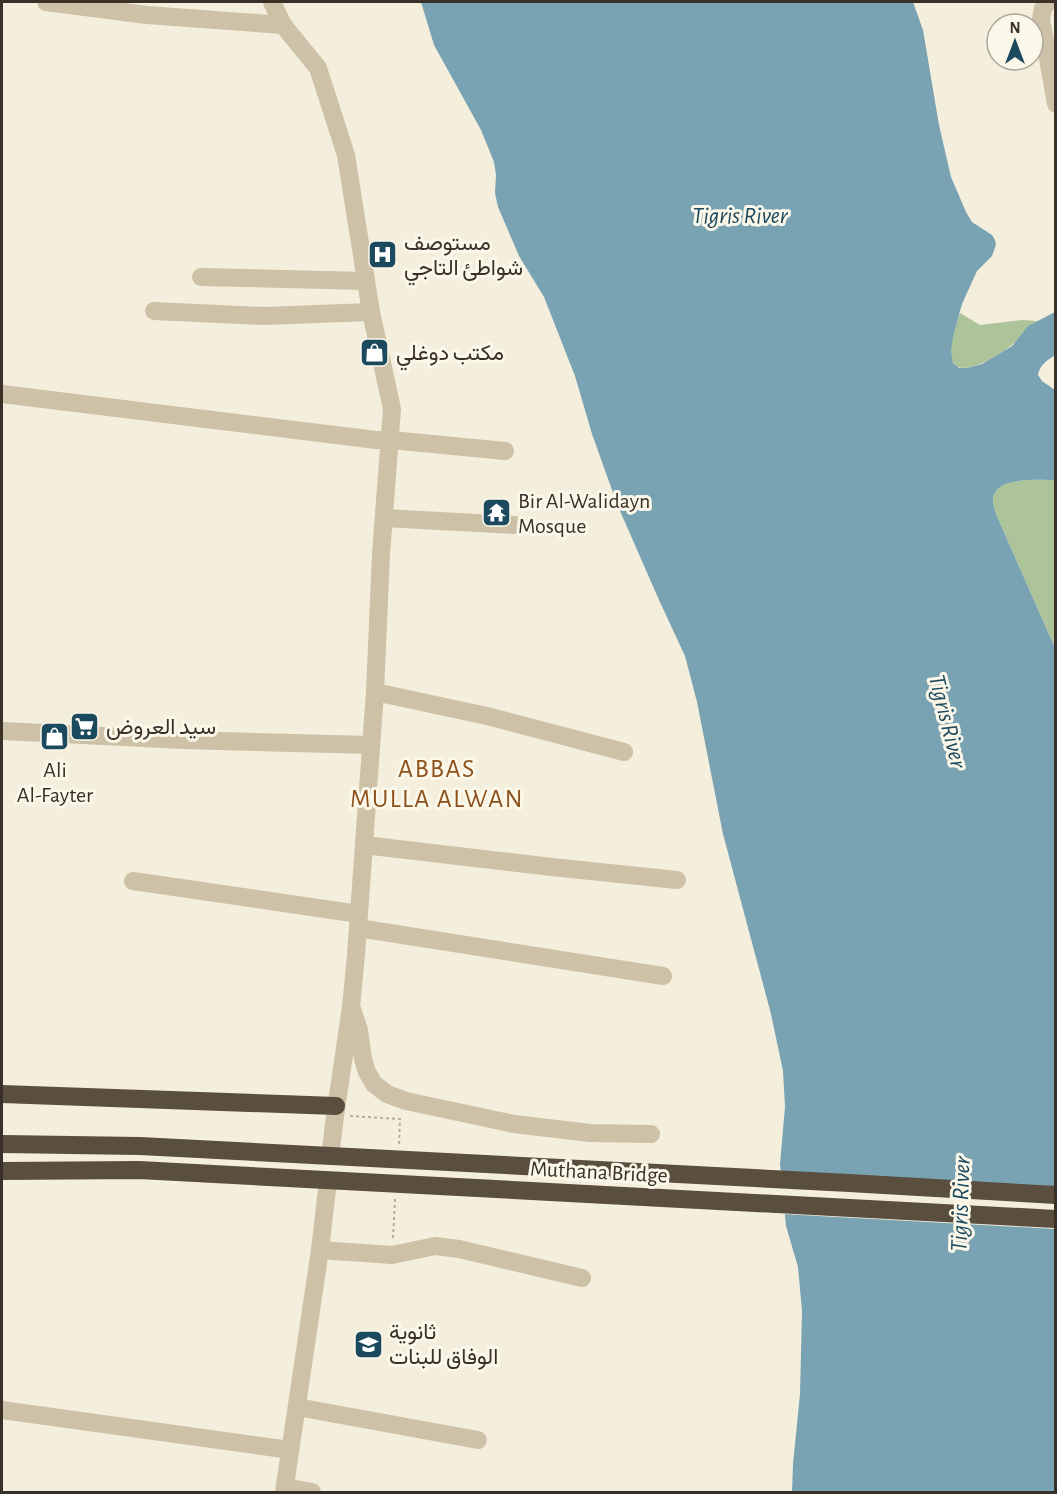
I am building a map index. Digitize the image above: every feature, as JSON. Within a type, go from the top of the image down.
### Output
[{"type":"highway","points":[[2,1094],[336,1111]]},
{"type":"highway","name":"Muthana Bridge","points":[[2,1144],[140,1146],[1056,1195]]},
{"type":"highway","name":"Muthana Bridge","points":[[2,1171],[139,1170],[1056,1219]]},
{"type":"street","points":[[46,2],[148,8],[283,25]]},
{"type":"street","points":[[272,2],[283,25],[318,68],[346,155],[371,312],[392,409],[358,921],[351,1007],[332,1149]]},
{"type":"street","points":[[1048,2],[1043,8],[1041,19],[1056,104]]},
{"type":"street","points":[[201,277],[366,281]]},
{"type":"street","points":[[154,312],[264,316],[371,312]]},
{"type":"street","points":[[2,394],[376,440],[505,451]]},
{"type":"street","points":[[384,518],[515,525]]},
{"type":"street","points":[[375,692],[487,716],[624,752]]},
{"type":"street","points":[[2,731],[183,740],[371,745]]},
{"type":"street","points":[[364,845],[677,880]]},
{"type":"street","points":[[133,881],[663,976]]},
{"type":"street","points":[[351,1007],[359,1030],[367,1072],[374,1084],[387,1094],[406,1101],[514,1124],[590,1133],[651,1134]]},
{"type":"street","points":[[312,1492],[284,1490],[327,1190]]},
{"type":"street","points":[[320,1250],[392,1255],[435,1246],[477,1253],[582,1278]]},
{"type":"street","points":[[297,1407],[478,1440]]},
{"type":"street","points":[[2,1410],[290,1450]]},
{"type":"path","points":[[336,1111],[400,1119],[398,1151]]},
{"type":"path","points":[[393,1229],[396,1192]]},
{"type":"green space","points":[[960,313],[980,325],[1022,320],[1037,321],[1003,352],[984,362],[965,368],[957,367],[952,361],[951,350]]},
{"type":"green space","points":[[1055,480],[1055,648],[996,514],[993,500],[995,492],[1009,483]]},
{"type":"water","name":"Tigris River","points":[[421,2],[913,2],[923,30],[939,125],[951,177],[972,222],[992,235],[996,245],[992,256],[977,271],[962,304],[953,337],[951,351],[953,363],[959,368],[982,364],[1012,346],[1028,326],[1055,312],[1055,355],[1042,365],[1038,375],[1042,381],[1055,390],[1055,480],[1009,483],[995,492],[993,500],[996,514],[1055,648],[1055,1492],[792,1492],[800,1394],[802,1311],[798,1267],[786,1226],[780,1164],[785,1107],[783,1071],[771,1014],[723,834],[697,702],[685,656],[617,504],[592,434],[575,376],[544,297],[519,256],[498,207],[494,162],[481,130],[434,45]]},
{"type":"pier","points":[[777,1172],[1055,1189],[1055,1229],[782,1214]]},
{"type":"place","name":"مستوصف شواطئ التاجي","points":[[383,255]]},
{"type":"place","name":"مكتب دوغلي","points":[[375,352]]},
{"type":"place","name":"Bir Al-Walidayn Mosque","points":[[497,513]]},
{"type":"place","name":"سيد العروض","points":[[85,726]]},
{"type":"place","name":"Ali Al-Fayter","points":[[55,737]]},
{"type":"place","name":"ثانوية الوفاق للبنات","points":[[368,1344]]},
{"type":"district","name":"ABBAS MULLA ALWAN","points":[[437,783]]}]
